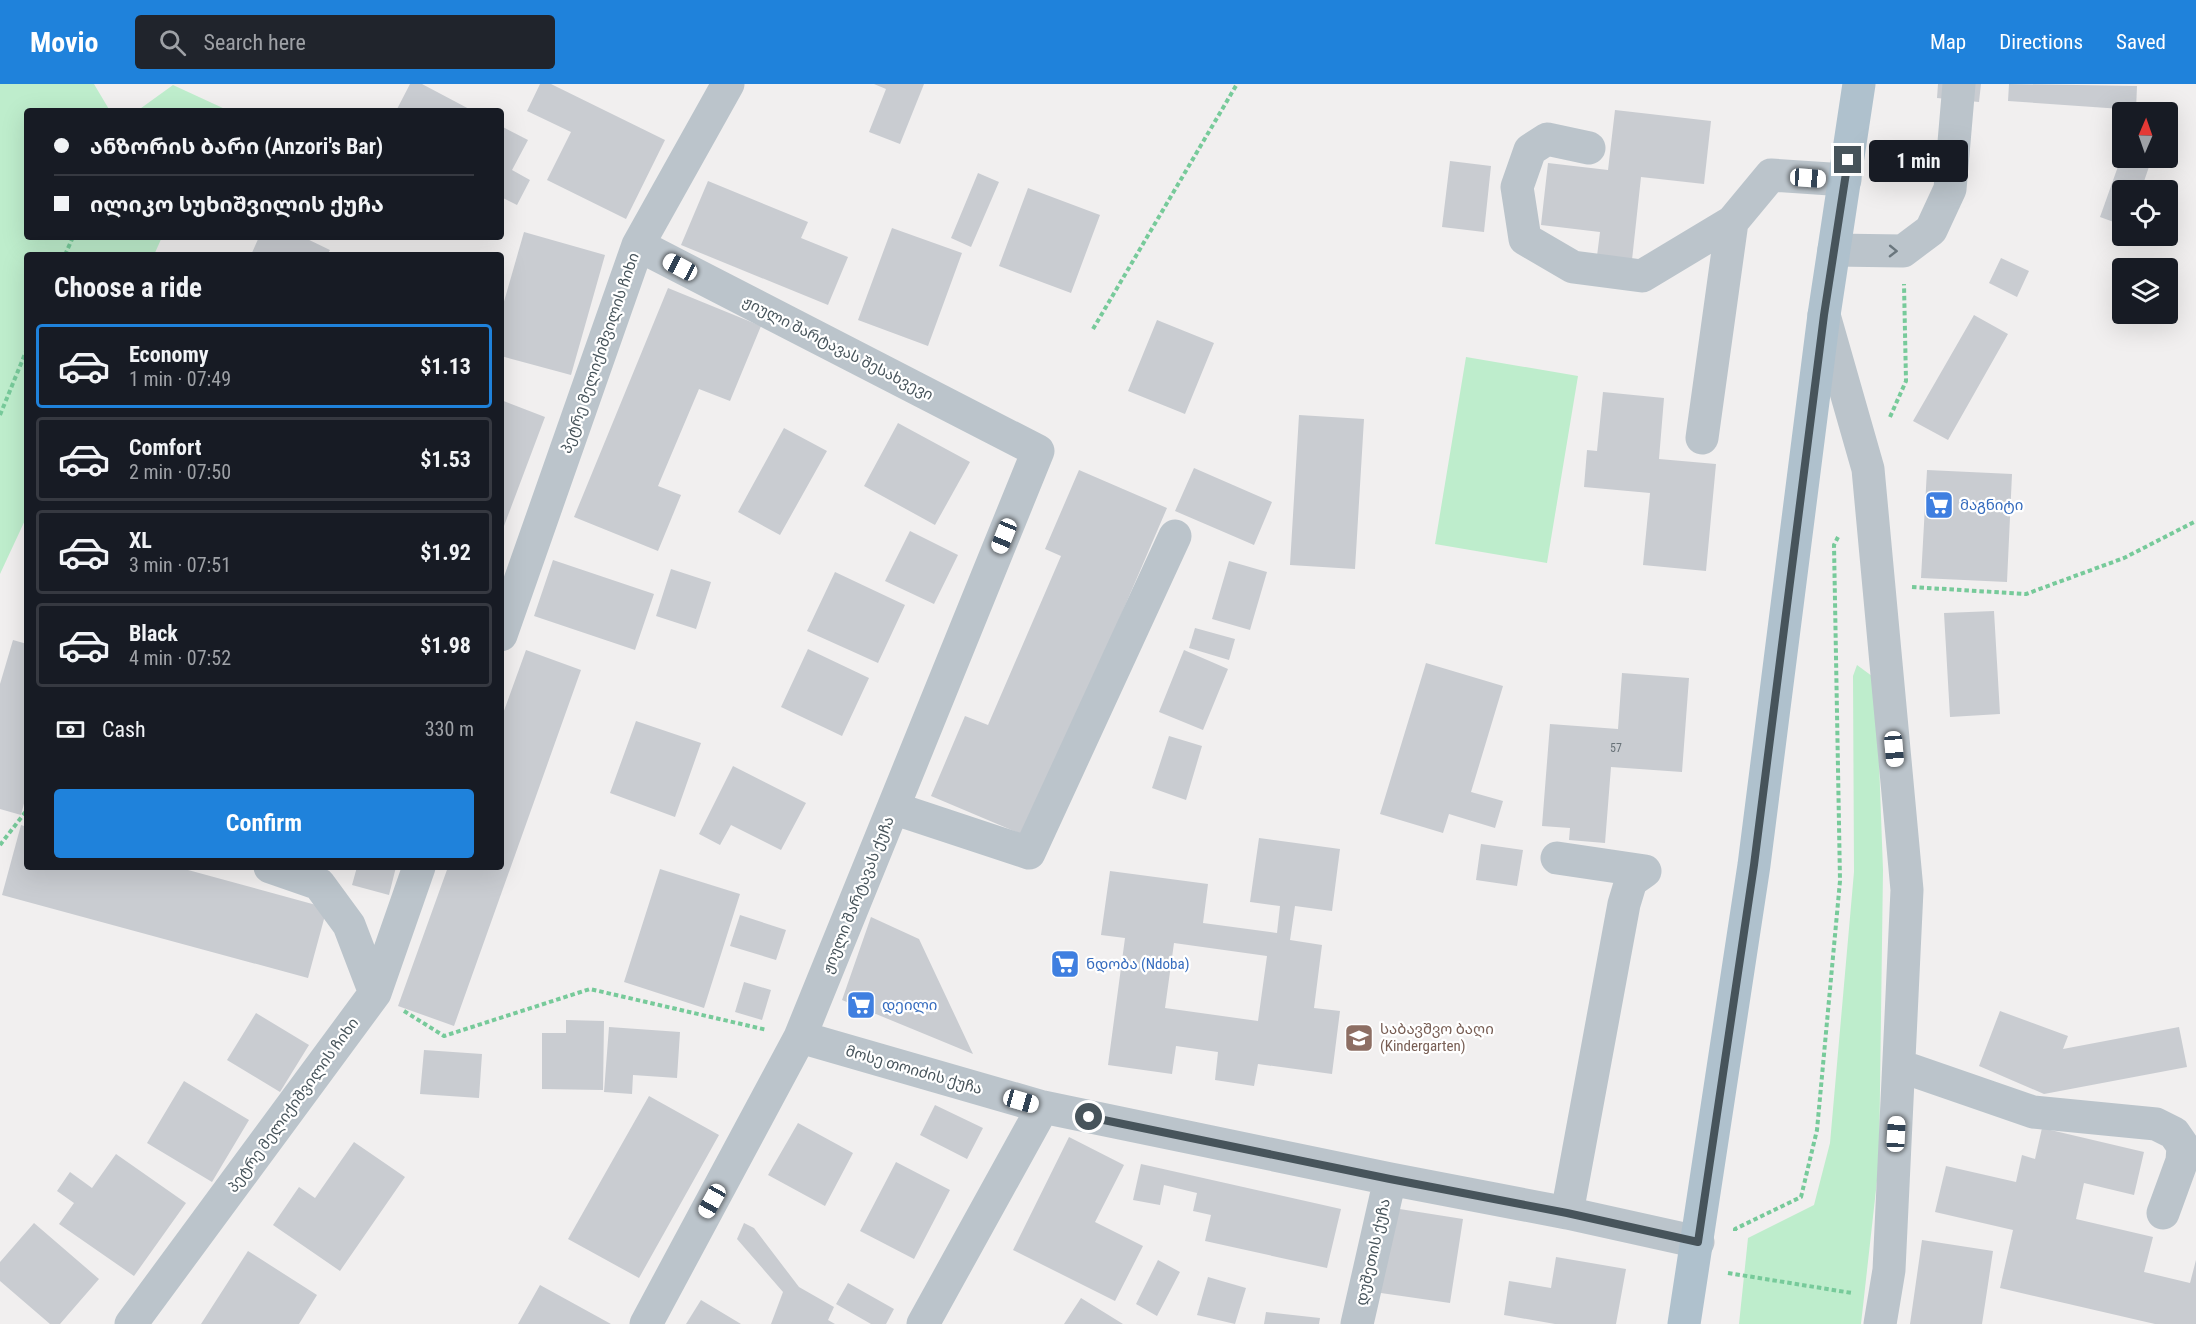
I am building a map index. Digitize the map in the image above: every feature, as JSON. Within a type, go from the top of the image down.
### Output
[{"type":"main road","points":[[1684,1324],[1754,865],[1824,315],[1859,84]]},
{"type":"street","name":"პეტრე მელიქიშვილის ჩიხი","points":[[504,626],[638,245],[728,84]]},
{"type":"street","points":[[1834,250],[1903,251],[1932,230],[1950,189],[1959,84]]},
{"type":"street","points":[[1588,148],[1547,139],[1530,150],[1517,187],[1525,239],[1573,267],[1642,276],[1732,222],[1771,175],[1845,180]]},
{"type":"street","points":[[1702,438],[1732,222]]},
{"type":"street","name":"ჟიული შარტავას შესახვევი","points":[[638,245],[1038,452]]},
{"type":"street","points":[[1824,315],[1868,470],[1907,890],[1889,1270],[1882,1311]]},
{"type":"street","name":"ჟიული შარტავას ქუჩა","points":[[646,1324],[800,1037],[1038,452]]},
{"type":"street","points":[[893,808],[1029,853],[1175,536]]},
{"type":"street","points":[[1557,858],[1645,871],[1631,881],[1624,904],[1567,1213]]},
{"type":"street","points":[[279,870],[320,884],[349,925],[375,993]]},
{"type":"street","name":"პეტრე მელიქიშვილის ჩიხი","points":[[131,1324],[375,993],[418,870]]},
{"type":"street","name":"მოსე თოიძის ქუჩა","points":[[800,1037],[1043,1107],[1567,1213],[1698,1242]]},
{"type":"street","points":[[1900,1066],[2033,1112],[2156,1124],[2174,1133],[2183,1146],[2182,1161],[2163,1213]]},
{"type":"street","points":[[923,1324],[1043,1107]]},
{"type":"street","name":"დუშეთის ქუჩა","points":[[1357,1324],[1390,1179]]},
{"type":"path","points":[[1093,329],[1237,84]]},
{"type":"path","points":[[1889,421],[1906,381],[1903,251]]},
{"type":"path","points":[[0,415],[24,356]]},
{"type":"path","points":[[1879,584],[2026,594],[2124,558],[2196,521]]},
{"type":"path","points":[[1734,1240],[1735,1229],[1801,1197],[1816,1130],[1840,881],[1834,545],[1839,534]]},
{"type":"path","points":[[0,845],[24,814]]},
{"type":"path","points":[[375,993],[444,1036],[590,989],[800,1037]]},
{"type":"path","points":[[1727,1283],[1730,1262]]},
{"type":"path","points":[[1728,1273],[1882,1311]]},
{"type":"green space","points":[[0,84],[94,84],[108,108],[24,108],[24,240],[161,240],[155,252],[24,252],[24,522],[0,574]]},
{"type":"green space","points":[[173,85],[223,108],[141,108]]},
{"type":"green space","points":[[1466,357],[1578,376],[1547,563],[1435,544]]},
{"type":"green space","points":[[1857,665],[1876,679],[1883,870],[1879,1163],[1861,1324],[1739,1324],[1748,1238],[1814,1205],[1830,1143],[1854,872],[1853,676]]},
{"type":"building","points":[[410,84],[422,84],[467,108],[398,108]]},
{"type":"building","points":[[540,84],[551,84],[665,140],[626,219],[547,180],[571,132],[527,111]]},
{"type":"building","points":[[874,84],[924,84],[900,144],[869,132],[886,89]]},
{"type":"building","points":[[1938,84],[1981,84],[1979,102],[1937,98]]},
{"type":"building","points":[[2009,84],[2137,86],[2136,102],[2112,102],[2112,108],[2008,101]]},
{"type":"building","points":[[1615,110],[1711,121],[1704,184],[1641,177],[1632,260],[1597,256],[1600,232],[1541,225],[1548,163],[1608,170]]},
{"type":"building","points":[[504,128],[528,140],[512,170],[530,180],[517,205],[504,198]]},
{"type":"building","points":[[1450,161],[1491,166],[1484,232],[1442,227]]},
{"type":"building","points":[[2117,168],[2149,168],[2144,180],[2113,180]]},
{"type":"building","points":[[978,173],[999,182],[971,247],[951,238]]},
{"type":"building","points":[[708,181],[808,222],[801,238],[848,257],[828,305],[681,245]]},
{"type":"building","points":[[2112,183],[2112,221],[2100,217]]},
{"type":"building","points":[[1028,188],[1100,215],[1071,293],[999,266]]},
{"type":"building","points":[[892,228],[962,253],[928,346],[858,320]]},
{"type":"building","points":[[524,232],[605,255],[571,375],[504,357],[504,302]]},
{"type":"building","points":[[258,240],[309,240],[330,250],[329,252],[252,252]]},
{"type":"building","points":[[2001,258],[2029,271],[2017,297],[1989,283]]},
{"type":"building","points":[[668,288],[761,326],[730,401],[699,389],[658,486],[681,495],[658,551],[574,517]]},
{"type":"building","points":[[1974,315],[2008,334],[1948,440],[1913,421]]},
{"type":"building","points":[[1157,320],[1214,343],[1185,414],[1128,391]]},
{"type":"building","points":[[1603,392],[1664,398],[1659,459],[1716,464],[1706,571],[1643,565],[1650,493],[1584,487],[1587,450],[1597,451]]},
{"type":"building","points":[[504,401],[545,417],[504,526]]},
{"type":"building","points":[[1299,415],[1364,419],[1355,569],[1290,565]]},
{"type":"building","points":[[898,423],[970,462],[935,525],[864,486]]},
{"type":"building","points":[[784,428],[827,451],[780,535],[738,512]]},
{"type":"building","points":[[1194,468],[1272,502],[1254,545],[1175,511]]},
{"type":"building","points":[[1079,470],[1167,508],[1026,836],[931,796],[965,716],[988,725],[1061,556],[1045,549]]},
{"type":"building","points":[[1927,470],[2012,474],[2007,582],[1921,578]]},
{"type":"building","points":[[910,531],[958,555],[934,604],[885,581]]},
{"type":"building","points":[[553,560],[654,594],[635,650],[534,616]]},
{"type":"building","points":[[1229,561],[1267,572],[1250,630],[1212,619]]},
{"type":"building","points":[[671,569],[711,582],[696,629],[656,616]]},
{"type":"building","points":[[835,572],[905,605],[878,663],[807,631]]},
{"type":"building","points":[[1994,611],[2000,714],[1950,717],[1944,613]]},
{"type":"building","points":[[1195,628],[1235,639],[1229,660],[1189,648]]},
{"type":"building","points":[[13,640],[24,643],[24,804],[21,815],[0,809],[0,684]]},
{"type":"building","points":[[808,649],[869,678],[842,736],[781,707]]},
{"type":"building","points":[[526,650],[581,670],[454,1026],[398,1006],[447,870],[504,870],[504,711]]},
{"type":"building","points":[[1184,650],[1228,669],[1203,730],[1159,712]]},
{"type":"building","points":[[1426,663],[1503,686],[1471,792],[1503,801],[1495,828],[1449,814],[1443,833],[1380,814]]},
{"type":"building","points":[[1622,673],[1689,678],[1682,772],[1611,767],[1605,843],[1569,840],[1570,828],[1542,826],[1550,724],[1618,729]]},
{"type":"building","points":[[636,721],[701,743],[675,817],[610,793]]},
{"type":"building","points":[[1169,736],[1202,746],[1186,800],[1152,788]]},
{"type":"building","points":[[733,766],[806,803],[781,850],[731,825],[720,845],[699,834]]},
{"type":"building","points":[[21,825],[24,826],[24,870],[188,870],[327,908],[308,978],[2,895]]},
{"type":"building","points":[[1259,838],[1340,849],[1332,911],[1295,906],[1290,940],[1322,945],[1314,1008],[1340,1011],[1332,1074],[1258,1064],[1254,1086],[1215,1080],[1218,1052],[1176,1046],[1172,1074],[1108,1065],[1125,938],[1101,935],[1110,871],[1208,884],[1203,923],[1277,933],[1280,906],[1250,902]],"holes":[[[1174,943],[1267,956],[1258,1021],[1165,1008]]]},
{"type":"building","points":[[1481,844],[1523,850],[1517,886],[1476,880]]},
{"type":"building","points":[[660,869],[740,894],[704,1008],[624,982]]},
{"type":"building","points":[[356,870],[395,870],[389,895],[352,885]]},
{"type":"building","points":[[740,915],[786,930],[776,960],[730,946]]},
{"type":"building","points":[[871,917],[919,939],[973,1054],[842,1000]]},
{"type":"building","points":[[744,982],[771,990],[762,1020],[735,1012]]},
{"type":"building","points":[[2000,1011],[2068,1036],[2063,1049],[2179,1027],[2187,1067],[2044,1094],[1979,1066]]},
{"type":"building","points":[[256,1013],[309,1045],[280,1092],[227,1060]]},
{"type":"building","points":[[566,1020],[604,1021],[603,1090],[542,1089],[542,1033],[566,1033]]},
{"type":"building","points":[[609,1027],[680,1032],[677,1078],[633,1075],[632,1094],[604,1092]]},
{"type":"building","points":[[424,1050],[482,1054],[479,1098],[420,1094]]},
{"type":"building","points":[[184,1081],[249,1120],[212,1182],[147,1143]]},
{"type":"building","points":[[649,1096],[719,1135],[639,1278],[568,1239]]},
{"type":"building","points":[[935,1105],[983,1128],[967,1159],[920,1135]]},
{"type":"building","points":[[798,1123],[853,1153],[825,1206],[768,1175]]},
{"type":"building","points":[[2042,1128],[2144,1152],[2134,1195],[2084,1183],[2076,1219],[2153,1237],[2144,1272],[2190,1283],[2196,1260],[2196,1324],[2155,1324],[2000,1288],[2013,1230],[1935,1212],[1946,1166],[2016,1182],[2022,1155],[2035,1159]]},
{"type":"building","points":[[1069,1137],[1124,1165],[1095,1222],[1143,1246],[1115,1301],[1013,1250]]},
{"type":"building","points":[[354,1142],[405,1177],[340,1271],[273,1225],[299,1187],[315,1198]]},
{"type":"building","points":[[116,1154],[186,1203],[134,1276],[59,1224],[74,1203],[57,1191],[70,1172],[92,1188]]},
{"type":"building","points":[[896,1162],[950,1190],[914,1259],[860,1231]]},
{"type":"building","points":[[1141,1164],[1341,1209],[1327,1268],[1205,1241],[1211,1215],[1193,1211],[1197,1193],[1164,1185],[1160,1205],[1133,1200]]},
{"type":"building","points":[[1387,1207],[1463,1219],[1450,1303],[1374,1292]]},
{"type":"building","points":[[34,1223],[99,1279],[60,1324],[50,1324],[0,1281],[0,1262]]},
{"type":"building","points":[[744,1223],[754,1228],[799,1287],[834,1307],[828,1320],[835,1324],[771,1324],[783,1292],[737,1239]]},
{"type":"building","points":[[1922,1240],[1993,1251],[1982,1324],[1910,1324]]},
{"type":"building","points":[[248,1251],[317,1295],[299,1324],[201,1324]]},
{"type":"building","points":[[1556,1257],[1626,1269],[1616,1324],[1555,1324],[1504,1315],[1509,1281],[1551,1288]]},
{"type":"building","points":[[1158,1260],[1180,1272],[1157,1316],[1136,1304]]},
{"type":"building","points":[[1208,1277],[1246,1288],[1235,1324],[1197,1315]]},
{"type":"building","points":[[848,1283],[894,1309],[886,1324],[871,1324],[836,1304]]},
{"type":"building","points":[[540,1285],[611,1324],[518,1324]]},
{"type":"building","points":[[1081,1298],[1123,1324],[1064,1324]]},
{"type":"building","points":[[701,1300],[741,1324],[686,1324]]},
{"type":"building","points":[[1266,1312],[1320,1318],[1319,1324],[1264,1324]]},
{"type":"place","name":"მაგნიტი","points":[[1939,505]]},
{"type":"place","name":"ნდობა (Ndoba)","points":[[1065,964]]},
{"type":"place","name":"დეილი","points":[[861,1005]]},
{"type":"place","name":"საბავშვო ბაღი (Kindergarten)","points":[[1359,1038]]},
{"type":"route","points":[[1089,1117],[1567,1213],[1698,1242],[1754,865],[1824,315],[1848,160]]}]
